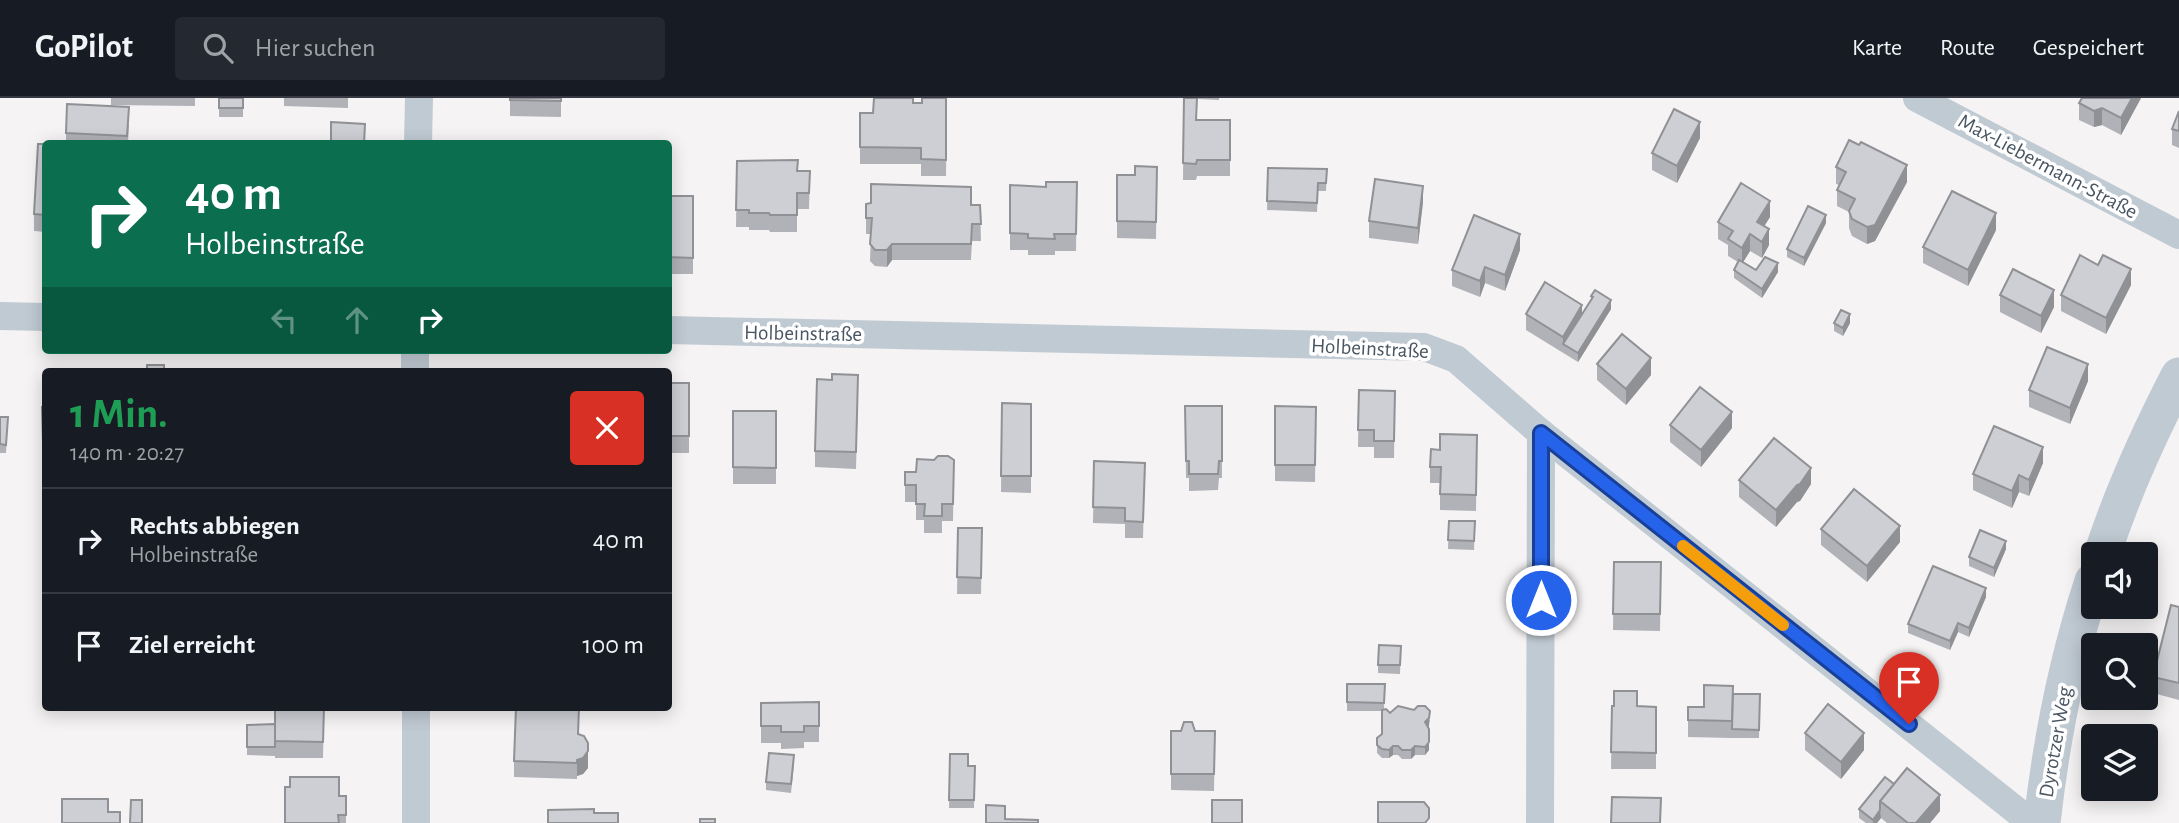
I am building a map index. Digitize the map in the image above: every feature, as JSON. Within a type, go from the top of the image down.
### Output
[{"type":"street","points":[[418,140],[419,98]]},
{"type":"street","name":"Max-Liebermann-Straße","points":[[1917,98],[2179,235]]},
{"type":"street","points":[[0,316],[42,317]]},
{"type":"street","name":"Holbeinstraße","points":[[672,330],[1424,347],[1456,359],[1541,433],[2032,823]]},
{"type":"street","points":[[2106,542],[2115,515],[2179,376]]},
{"type":"street","points":[[1540,823],[1541,433]]},
{"type":"street","name":"Dyrotzer Weg","points":[[2042,823],[2050,748],[2081,618]]},
{"type":"street","points":[[416,711],[416,823]]},
{"type":"building","points":[[219,98],[243,98],[243,108],[219,108]]},
{"type":"building","points":[[561,98],[561,101],[510,100]]},
{"type":"building","points":[[874,98],[913,98],[913,103],[922,103],[922,98],[946,98],[946,160],[921,159],[921,148],[860,147],[860,113],[873,113]]},
{"type":"building","points":[[1184,98],[1197,98],[1196,120],[1230,120],[1230,160],[1197,160],[1196,164],[1183,163]]},
{"type":"building","points":[[2082,98],[2132,98],[2121,118],[2102,108],[2094,111],[2079,103]]},
{"type":"building","points":[[67,104],[129,107],[127,136],[66,133]]},
{"type":"building","points":[[1674,109],[1700,122],[1677,166],[1652,153]]},
{"type":"building","points":[[2179,111],[2179,131],[2172,129]]},
{"type":"building","points":[[331,122],[365,124],[364,140],[331,140]]},
{"type":"building","points":[[1849,140],[1859,145],[1861,142],[1907,165],[1875,225],[1867,227],[1852,219],[1849,211],[1855,199],[1837,190],[1846,172],[1836,167]]},
{"type":"building","points":[[38,144],[42,144],[42,215],[34,214]]},
{"type":"building","points":[[798,160],[797,171],[810,171],[809,193],[797,193],[797,215],[770,215],[736,210],[737,161]]},
{"type":"building","points":[[1135,166],[1157,167],[1156,222],[1117,221],[1117,175],[1135,175]]},
{"type":"building","points":[[1268,168],[1327,169],[1326,183],[1318,183],[1317,203],[1267,201]]},
{"type":"building","points":[[1375,179],[1423,186],[1418,228],[1369,221]]},
{"type":"building","points":[[1046,182],[1077,182],[1076,234],[1054,234],[1055,239],[1028,238],[1028,234],[1010,233],[1010,185],[1046,187]]},
{"type":"building","points":[[1741,183],[1770,201],[1757,222],[1769,229],[1762,242],[1750,234],[1742,248],[1728,239],[1733,231],[1718,222]]},
{"type":"building","points":[[871,184],[971,187],[971,205],[980,205],[981,224],[972,224],[971,244],[892,244],[887,250],[875,250],[870,244],[872,218],[866,218],[866,204],[871,203]]},
{"type":"building","points":[[1952,191],[1996,213],[1968,270],[1923,247]]},
{"type":"building","points":[[672,196],[693,196],[693,258],[672,257]]},
{"type":"building","points":[[1808,206],[1826,215],[1804,258],[1787,249]]},
{"type":"building","points":[[1474,215],[1520,234],[1505,275],[1485,267],[1480,281],[1452,270]]},
{"type":"building","points":[[2080,255],[2098,265],[2103,255],[2131,269],[2106,318],[2061,295]]},
{"type":"building","points":[[1765,257],[1778,263],[1762,289],[1734,270],[1739,260],[1756,270]]},
{"type":"building","points":[[2013,269],[2054,290],[2041,316],[2000,295]]},
{"type":"building","points":[[1545,282],[1582,305],[1563,337],[1526,314]]},
{"type":"building","points":[[1595,290],[1611,300],[1578,353],[1563,344]]},
{"type":"building","points":[[1841,310],[1850,314],[1843,328],[1834,323]]},
{"type":"building","points":[[1622,334],[1651,358],[1626,389],[1597,364]]},
{"type":"building","points":[[2047,347],[2088,364],[2070,408],[2029,390]]},
{"type":"building","points":[[147,365],[164,365],[164,368],[147,368]]},
{"type":"building","points":[[832,374],[858,375],[856,452],[815,451],[817,379],[832,380]]},
{"type":"building","points":[[672,383],[689,383],[689,436],[672,436]]},
{"type":"building","points":[[1700,387],[1732,412],[1701,450],[1670,425]]},
{"type":"building","points":[[1359,390],[1395,391],[1394,441],[1374,441],[1374,430],[1358,430]]},
{"type":"building","points":[[1002,403],[1031,404],[1031,476],[1001,476]]},
{"type":"building","points":[[1185,406],[1222,406],[1222,461],[1219,461],[1218,474],[1189,474],[1189,461],[1186,461]]},
{"type":"building","points":[[1275,406],[1316,407],[1315,465],[1275,465]]},
{"type":"building","points":[[733,411],[776,411],[776,468],[733,467]]},
{"type":"building","points":[[0,417],[8,417],[6,445],[0,444]]},
{"type":"building","points":[[1994,426],[2043,447],[2029,480],[2019,475],[2012,491],[1973,474]]},
{"type":"building","points":[[1440,434],[1477,435],[1476,495],[1440,494],[1441,467],[1430,467],[1431,449],[1440,450]]},
{"type":"building","points":[[1774,438],[1811,468],[1776,510],[1739,480]]},
{"type":"building","points":[[938,456],[948,456],[954,460],[953,504],[942,504],[942,516],[924,516],[925,504],[916,504],[916,485],[905,485],[905,472],[916,472],[917,459],[934,460]]},
{"type":"building","points":[[1094,461],[1145,463],[1143,522],[1125,521],[1125,508],[1093,507]]},
{"type":"building","points":[[1854,489],[1900,526],[1867,566],[1821,529]]},
{"type":"building","points":[[1449,521],[1475,521],[1474,541],[1448,540]]},
{"type":"building","points":[[958,528],[982,528],[981,578],[957,577]]},
{"type":"building","points":[[1980,530],[2006,541],[1994,568],[1969,557]]},
{"type":"building","points":[[1614,562],[1661,562],[1660,614],[1613,614]]},
{"type":"building","points":[[1933,566],[1986,588],[1969,628],[1958,623],[1950,641],[1908,624]]},
{"type":"building","points":[[2171,605],[2179,607],[2179,683],[2158,678],[2158,657]]},
{"type":"building","points":[[1379,645],[1401,646],[1400,665],[1378,665]]},
{"type":"building","points":[[1347,684],[1385,684],[1384,703],[1347,702]]},
{"type":"building","points":[[1704,685],[1733,686],[1732,721],[1688,720],[1688,707],[1704,707]]},
{"type":"building","points":[[1614,691],[1637,691],[1637,706],[1656,707],[1656,753],[1611,752]]},
{"type":"building","points":[[1733,694],[1760,694],[1759,730],[1732,729]]},
{"type":"building","points":[[819,702],[819,726],[804,726],[804,732],[781,732],[781,726],[761,726],[761,703]]},
{"type":"building","points":[[1828,704],[1864,733],[1841,762],[1805,733]]},
{"type":"building","points":[[1398,706],[1414,710],[1418,706],[1425,706],[1430,711],[1425,722],[1429,729],[1429,742],[1425,747],[1415,746],[1411,750],[1402,750],[1393,746],[1389,750],[1377,745],[1377,738],[1382,734],[1382,710],[1386,709],[1390,713]]},
{"type":"building","points":[[275,711],[324,711],[323,742],[275,741]]},
{"type":"building","points":[[516,711],[579,711],[578,734],[584,736],[588,751],[577,763],[514,761]]},
{"type":"building","points":[[1184,722],[1192,722],[1195,731],[1215,731],[1214,774],[1171,774],[1171,731],[1181,731]]},
{"type":"building","points":[[275,724],[275,747],[247,747],[247,725]]},
{"type":"building","points":[[769,753],[794,755],[791,784],[766,782]]},
{"type":"building","points":[[950,754],[968,754],[968,766],[975,766],[974,800],[949,800]]},
{"type":"building","points":[[1907,768],[1940,795],[1916,823],[1908,823],[1880,801]]},
{"type":"building","points":[[290,777],[339,777],[339,796],[346,796],[346,815],[338,815],[339,823],[285,823],[285,787],[290,787]]},
{"type":"building","points":[[1885,777],[1894,784],[1880,801],[1880,810],[1873,820],[1859,809]]},
{"type":"building","points":[[1612,797],[1661,798],[1660,823],[1611,823]]},
{"type":"building","points":[[62,799],[108,799],[108,812],[120,812],[120,823],[62,823]]},
{"type":"building","points":[[131,800],[142,800],[142,823],[130,823]]},
{"type":"building","points":[[1212,800],[1242,800],[1242,823],[1212,823]]},
{"type":"building","points":[[1378,802],[1424,802],[1429,808],[1429,818],[1425,823],[1378,823]]},
{"type":"building","points":[[986,805],[1005,806],[1005,819],[1038,820],[1038,823],[986,823]]},
{"type":"building","points":[[594,809],[594,813],[618,813],[618,823],[548,823],[548,810]]},
{"type":"building","points":[[700,819],[715,819],[715,823],[700,823]]},
{"type":"slow traffic","points":[[1683,546],[1783,625]]},
{"type":"route","points":[[1541,600],[1541,433],[1909,724]]}]
